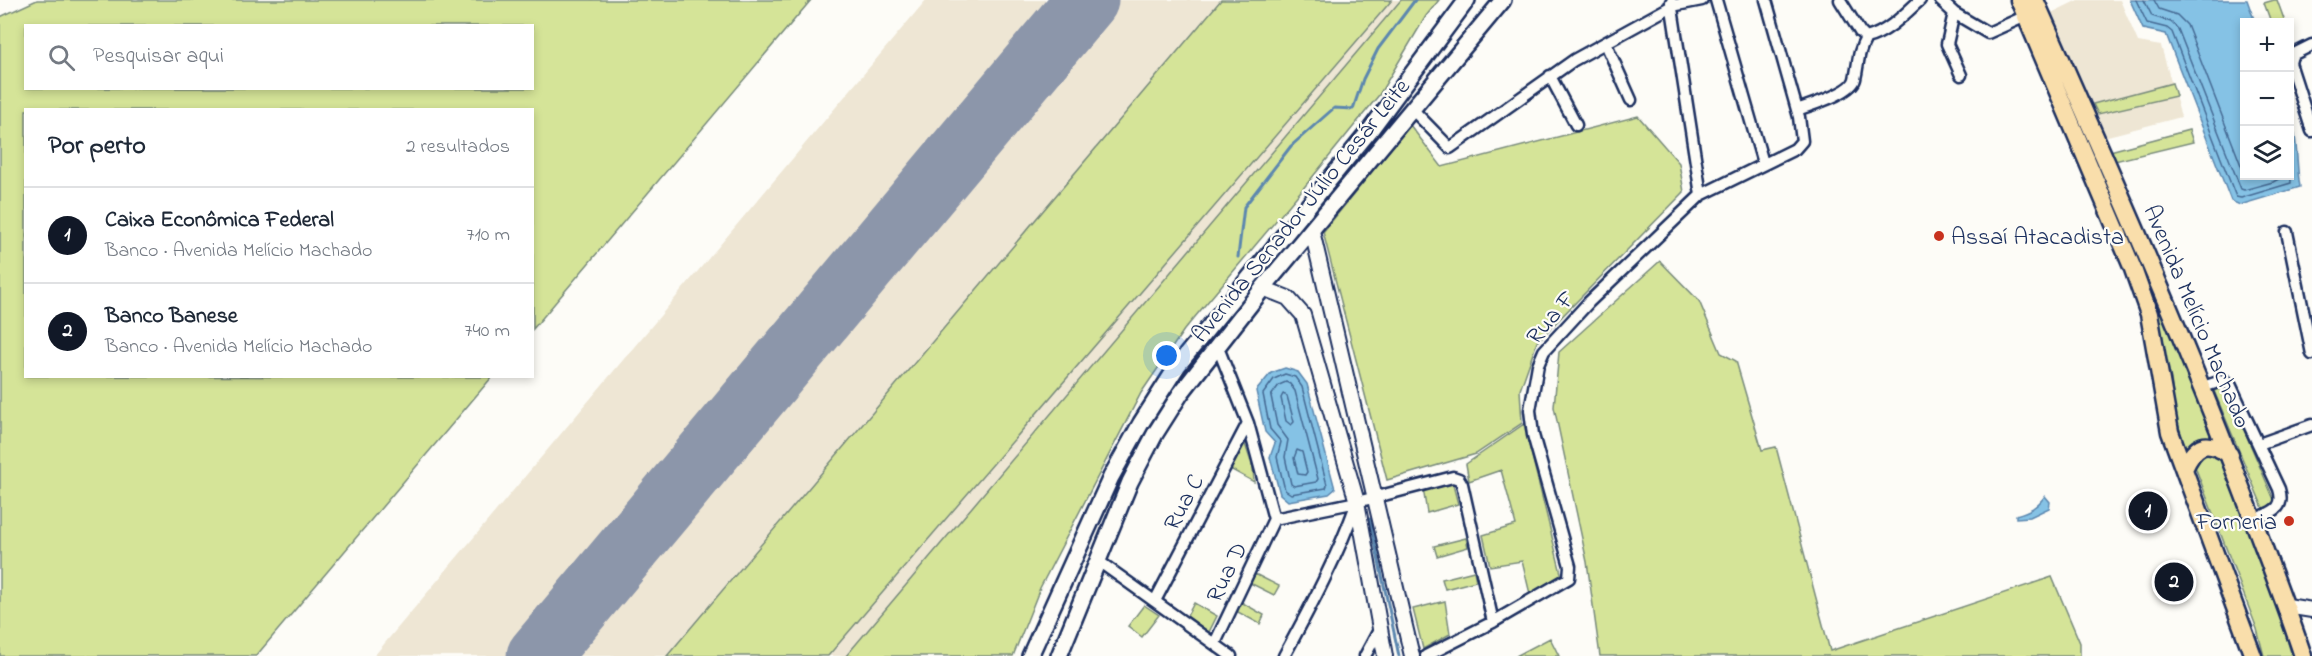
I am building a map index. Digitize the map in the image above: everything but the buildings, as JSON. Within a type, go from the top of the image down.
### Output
[{"type":"main road","name":"Avenida Senador Júlio Cesár Leite","points":[[1030,656],[1111,477],[1141,423],[1178,365],[1371,129],[1467,0]]},
{"type":"main road","name":"Avenida Senador Júlio Cesár Leite","points":[[1059,656],[1130,482],[1155,434],[1181,393],[1263,288],[1503,0]]},
{"type":"main road","name":"Avenida Melício Machado","points":[[2019,0],[2067,109],[2149,314],[2170,432],[2253,656]]},
{"type":"main road","name":"Avenida Melício Machado","points":[[2035,0],[2203,387],[2287,606],[2303,656]]},
{"type":"main road","points":[[2184,470],[2190,456],[2204,445],[2212,445],[2230,456]]},
{"type":"street","points":[[1412,110],[1450,148],[1574,60],[1606,44],[1671,3],[1702,0]]},
{"type":"street","points":[[1716,0],[1763,164]]},
{"type":"street","points":[[1766,0],[1797,110],[1846,91],[1853,85],[1859,50],[1866,38]]},
{"type":"street","points":[[1840,0],[1866,38]]},
{"type":"street","points":[[1866,38],[1872,37],[1897,21],[1920,0]]},
{"type":"street","points":[[1940,0],[1954,13],[1988,33],[2026,16]]},
{"type":"street","points":[[1671,3],[1701,195]]},
{"type":"street","points":[[1954,13],[1947,44],[1961,75]]},
{"type":"street","points":[[1606,44],[1631,100]]},
{"type":"street","points":[[2294,54],[2312,45]]},
{"type":"street","points":[[2292,72],[2312,131]]},
{"type":"street","points":[[1550,76],[1576,125]]},
{"type":"street","name":"Rua F","points":[[1493,622],[1569,578],[1570,566],[1533,435],[1530,410],[1538,364],[1544,351],[1566,326],[1701,195],[1795,149],[1802,141],[1797,110]]},
{"type":"street","points":[[1312,231],[1412,656]]},
{"type":"street","points":[[2287,232],[2312,354]]},
{"type":"street","points":[[1263,288],[1288,298],[1303,315],[1357,502],[1385,656]]},
{"type":"street","points":[[1217,345],[1248,423],[1274,519],[1357,502],[1446,477],[1459,479],[1493,622],[1426,656]]},
{"type":"street","points":[[2203,387],[2224,380],[2230,384],[2282,498],[2276,509],[2254,520]]},
{"type":"street","name":"Rua C","points":[[1155,601],[1248,423]]},
{"type":"street","points":[[2259,444],[2312,425]]},
{"type":"street","points":[[1284,656],[1345,538],[1357,502]]},
{"type":"street","name":"Rua D","points":[[1215,643],[1274,519]]},
{"type":"street","points":[[1097,560],[1231,656]]},
{"type":"street","points":[[2287,606],[2312,610]]},
{"type":"street","points":[[1365,656],[1379,630]]},
{"type":"street","points":[[2309,656],[2312,650]]},
{"type":"shaded area","points":[[926,0],[1432,0],[878,656],[374,656]]},
{"type":"shaded area","points":[[2078,0],[2120,0],[2138,42],[2161,46],[2181,117],[2104,137],[2047,15]]},
{"type":"green space","points":[[37,0],[811,0],[534,328],[534,108],[24,108],[24,378],[491,378],[256,656],[0,656],[0,17]]},
{"type":"green space","points":[[1221,0],[1392,0],[828,656],[667,656]]},
{"type":"green space","points":[[1401,0],[1439,0],[1426,16],[1379,95],[1184,330],[1141,393],[1040,588],[1013,656],[846,656]]},
{"type":"green space","points":[[2277,0],[2284,18],[2270,18],[2264,3]]},
{"type":"green space","points":[[2172,83],[2176,96],[2098,114],[2093,104]]},
{"type":"green space","points":[[1638,116],[1679,163],[1684,192],[1537,342],[1520,390],[1522,423],[1476,454],[1387,480],[1323,232],[1410,125],[1442,167]]},
{"type":"green space","points":[[2189,130],[2193,142],[2115,161],[2110,151]]},
{"type":"green space","points":[[1660,261],[1699,301],[1721,353],[1736,361],[1762,450],[1776,447],[1830,651],[2052,577],[2080,643],[2080,656],[1600,656],[1587,562],[1554,407],[1559,352]]},
{"type":"green space","points":[[2153,282],[2221,439],[2199,438],[2186,451],[2175,413],[2171,379],[2147,284]]},
{"type":"green space","points":[[2225,386],[2275,502],[2271,506],[2263,508],[2214,391]]},
{"type":"green space","points":[[1524,424],[1562,577],[1530,594],[1522,561],[1490,566],[1483,535],[1516,525],[1501,470],[1469,481],[1466,464]]},
{"type":"green space","points":[[1244,441],[1253,468],[1254,482],[1230,469]]},
{"type":"green space","points":[[2205,450],[2218,454],[2276,602],[2292,656],[2264,656],[2257,629],[2194,464]]},
{"type":"green space","points":[[1452,481],[1458,504],[1427,513],[1423,488]]},
{"type":"green space","points":[[1466,538],[1468,547],[1437,556],[1434,546]]},
{"type":"green space","points":[[1474,571],[1476,581],[1445,589],[1442,579]]},
{"type":"green space","points":[[1255,574],[1279,586],[1274,595],[1250,583]]},
{"type":"green space","points":[[1445,601],[1450,634],[1423,649],[1413,609]]},
{"type":"green space","points":[[1241,602],[1264,615],[1260,624],[1236,611]]},
{"type":"green space","points":[[1194,603],[1217,616],[1209,632],[1187,616]]},
{"type":"green space","points":[[1144,605],[1159,615],[1142,637],[1128,626]]},
{"type":"green space","points":[[1550,638],[1559,656],[1516,656]]},
{"type":"water","points":[[2130,0],[2247,0],[2254,18],[2240,18],[2240,180],[2294,180],[2294,132],[2300,187],[2240,205],[2231,201],[2166,34],[2143,29]]},
{"type":"water","points":[[1285,368],[1298,372],[1307,384],[1335,489],[1329,494],[1288,501],[1280,494],[1270,457],[1275,443],[1265,432],[1256,391],[1271,373]]},
{"type":"water","points":[[2045,496],[2050,502],[2049,508],[2030,517],[2016,518],[2016,515],[2033,508]]},
{"type":"waterway","points":[[1238,257],[1244,207],[1291,146],[1334,108],[1353,109],[1363,79],[1378,49],[1415,0]]},
{"type":"waterway","points":[[1370,519],[1399,656]]},
{"type":"runway","points":[[538,656],[1087,0]]},
{"type":"place","name":"Assaí Atacadista","points":[[1939,236]]},
{"type":"place","name":"Caixa Econômica Federal","points":[[2148,511]]},
{"type":"place","name":"Forneria","points":[[2289,521]]},
{"type":"place","name":"Banco Banese","points":[[2174,582]]}]
